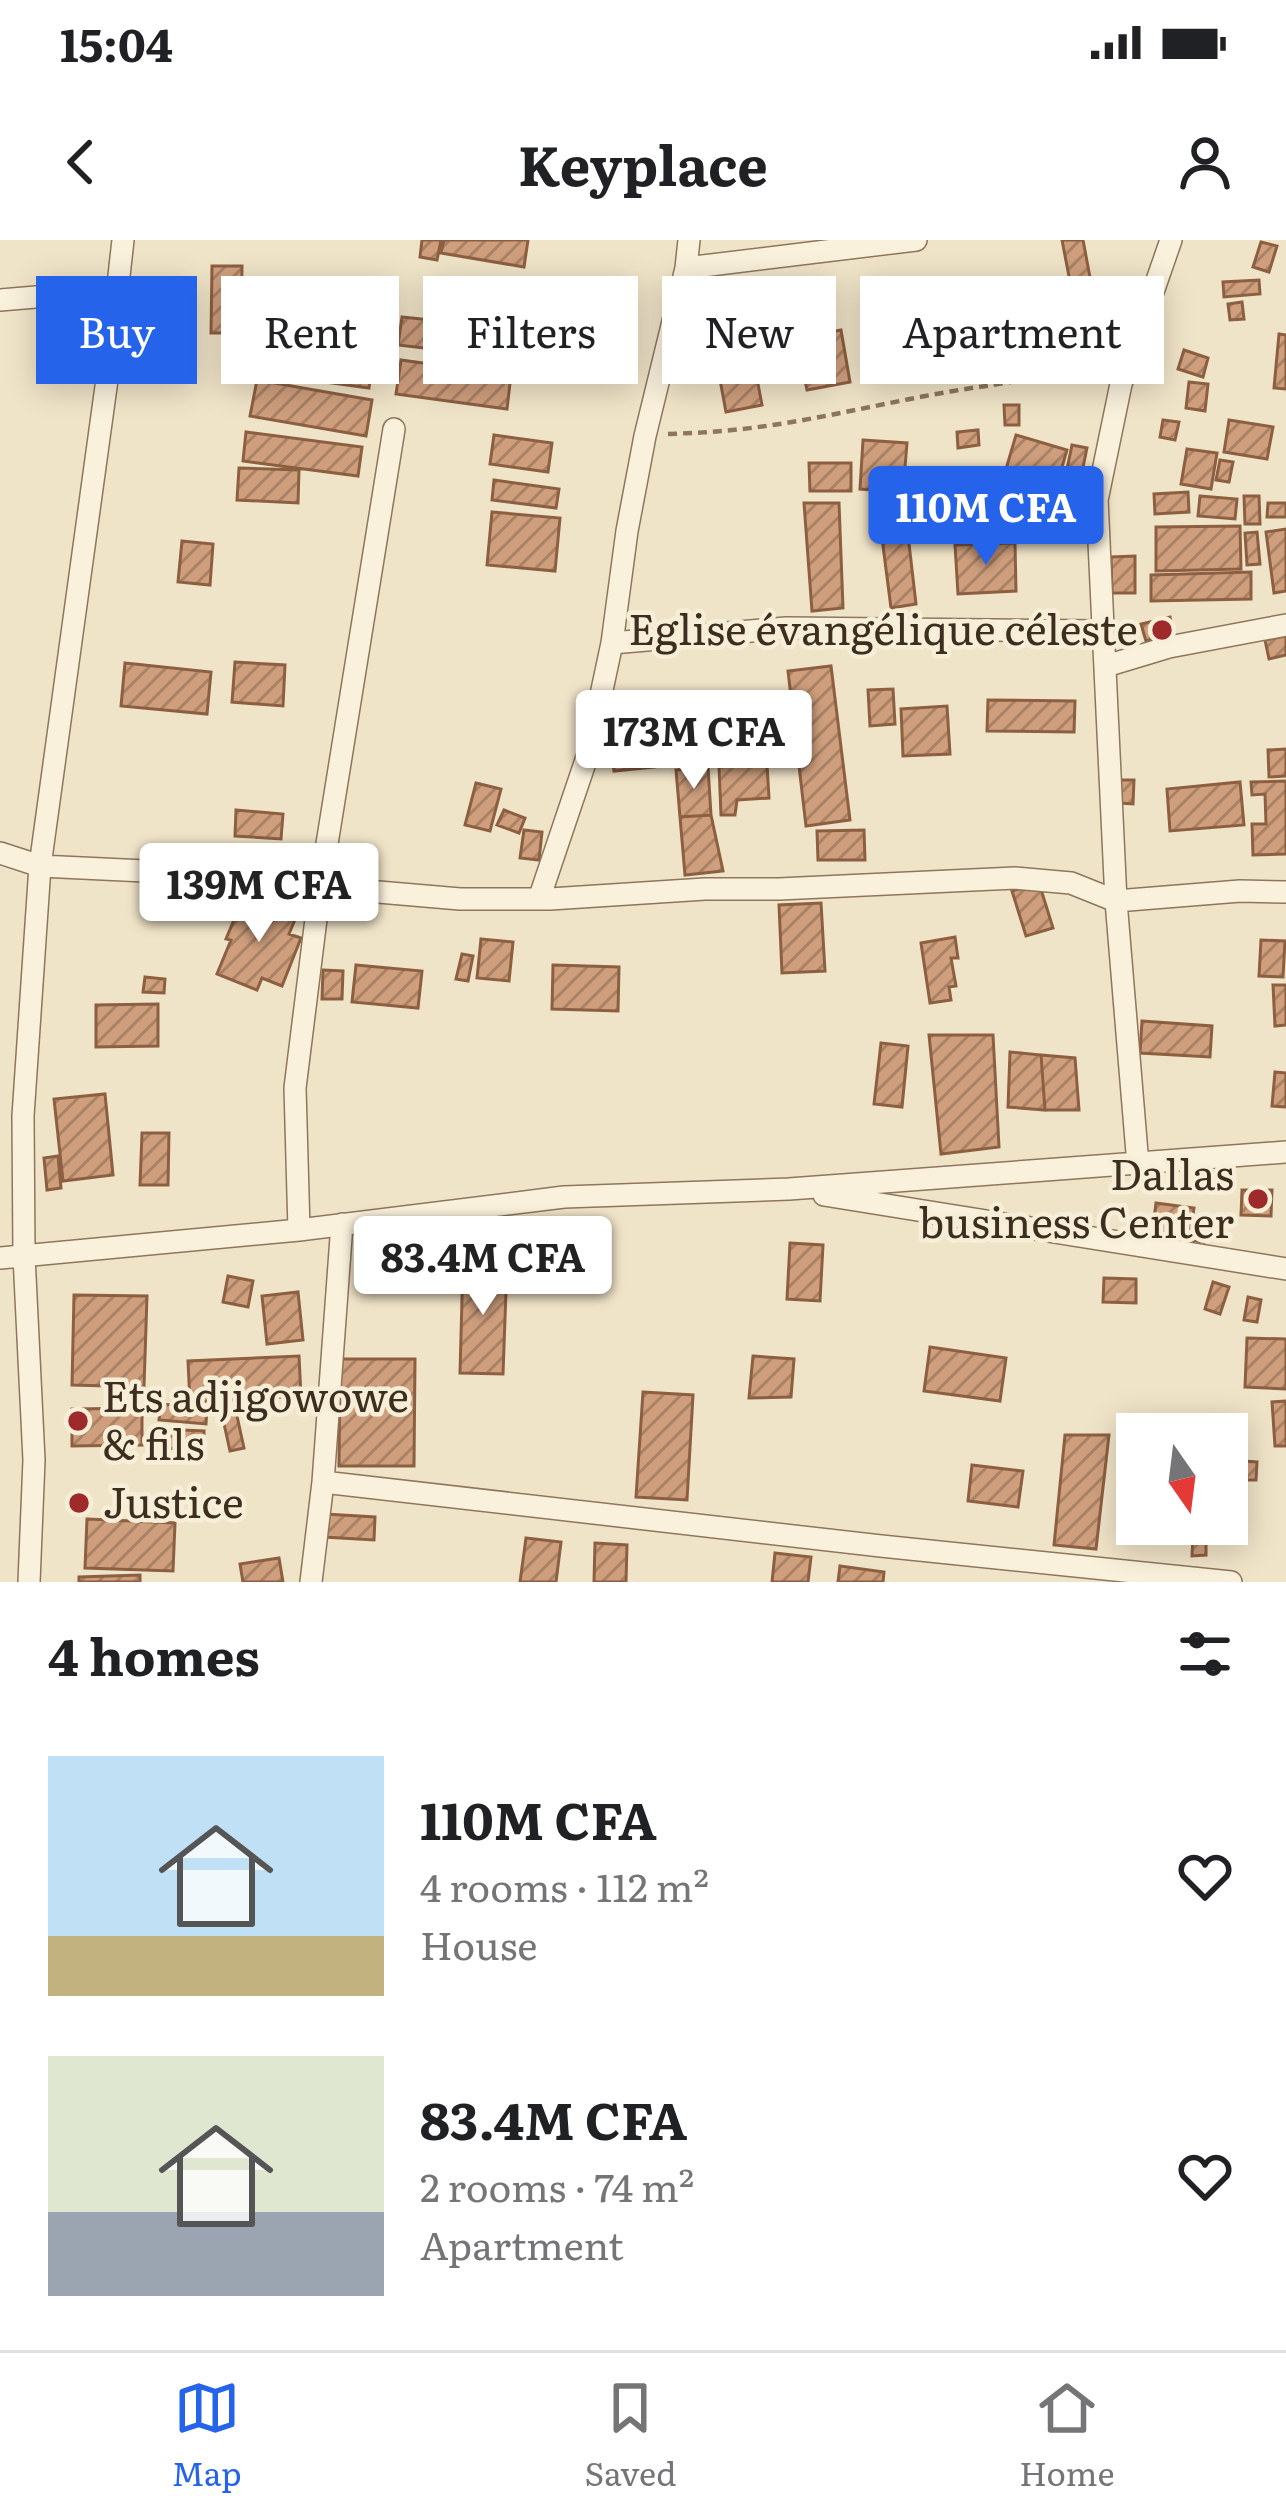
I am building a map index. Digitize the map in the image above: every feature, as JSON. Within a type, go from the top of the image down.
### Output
[{"type":"street","points":[[119,276],[123,240]]},
{"type":"street","points":[[539,899],[589,751],[612,643],[645,436],[689,240]]},
{"type":"street","points":[[686,268],[916,240]]},
{"type":"street","points":[[1158,276],[1171,240]]},
{"type":"street","points":[[0,300],[36,297]]},
{"type":"street","points":[[29,1582],[34,1460],[23,1116],[40,866],[105,384]]},
{"type":"street","points":[[1121,384],[1096,500],[1116,901],[1138,1165]]},
{"type":"street","points":[[299,1230],[295,1088],[320,887],[394,429]]},
{"type":"street","points":[[1106,666],[1169,647],[1286,625]]},
{"type":"street","points":[[612,643],[786,628],[1103,631]]},
{"type":"street","points":[[0,854],[40,866],[208,874],[460,899],[1015,878],[1070,883],[1116,901],[1286,892]]},
{"type":"street","points":[[0,1258],[299,1230],[564,1197],[788,1189],[1286,1152]]},
{"type":"street","points":[[788,1189],[1286,1269]]},
{"type":"street","points":[[310,1582],[323,1482],[342,1224]]},
{"type":"street","points":[[323,1482],[1231,1582]]},
{"type":"path","points":[[645,436],[761,426],[999,384]]},
{"type":"building","points":[[422,240],[441,240],[437,260],[420,257]]},
{"type":"building","points":[[444,240],[528,240],[524,267],[441,253]]},
{"type":"building","points":[[1062,240],[1083,240],[1090,276],[1069,276]]},
{"type":"building","points":[[1261,242],[1277,246],[1269,272],[1253,267]]},
{"type":"building","points":[[212,266],[242,266],[242,276],[221,276],[221,333],[211,333]]},
{"type":"building","points":[[1259,280],[1260,294],[1224,297],[1223,282]]},
{"type":"building","points":[[1242,302],[1244,319],[1230,320],[1228,304]]},
{"type":"building","points":[[402,317],[423,319],[423,348],[399,345]]},
{"type":"building","points":[[841,330],[850,382],[807,390],[806,384],[836,384],[836,331]]},
{"type":"building","points":[[1279,334],[1286,335],[1286,389],[1274,388]]},
{"type":"building","points":[[1184,350],[1208,358],[1203,377],[1178,369]]},
{"type":"building","points":[[401,360],[423,363],[423,384],[510,384],[507,409],[396,394]]},
{"type":"building","points":[[1189,382],[1208,384],[1205,411],[1186,408]]},
{"type":"building","points":[[256,384],[372,400],[366,436],[250,416]]},
{"type":"building","points":[[721,384],[758,384],[762,405],[726,412]]},
{"type":"building","points":[[1004,405],[1019,405],[1019,425],[1005,425]]},
{"type":"building","points":[[1163,420],[1179,422],[1175,440],[1160,437]]},
{"type":"building","points":[[1229,420],[1273,427],[1267,459],[1224,452]]},
{"type":"building","points":[[978,430],[979,445],[958,448],[957,432]]},
{"type":"building","points":[[246,432],[362,447],[358,476],[243,461]]},
{"type":"building","points":[[494,435],[552,443],[548,472],[490,464]]},
{"type":"building","points":[[1016,435],[1067,450],[1057,484],[1006,469]]},
{"type":"building","points":[[863,440],[907,443],[903,492],[860,489]]},
{"type":"building","points":[[1072,445],[1087,448],[1082,472],[1067,469]]},
{"type":"building","points":[[1187,449],[1217,453],[1211,489],[1181,484]]},
{"type":"building","points":[[1220,460],[1233,462],[1229,482],[1216,480]]},
{"type":"building","points":[[809,463],[851,463],[851,491],[810,491]]},
{"type":"building","points":[[239,468],[299,470],[298,503],[237,500]]},
{"type":"building","points":[[494,480],[559,489],[556,508],[492,500]]},
{"type":"building","points":[[903,492],[916,604],[891,608],[877,499]]},
{"type":"building","points":[[1188,492],[1189,512],[1155,514],[1154,494]]},
{"type":"building","points":[[1032,495],[1036,534],[971,539],[968,500]]},
{"type":"building","points":[[1200,496],[1237,499],[1235,519],[1198,516]]},
{"type":"building","points":[[1244,496],[1259,496],[1260,524],[1245,524]]},
{"type":"building","points":[[804,503],[839,503],[843,608],[812,611]]},
{"type":"building","points":[[1268,503],[1286,503],[1286,517],[1267,517]]},
{"type":"building","points":[[492,512],[560,518],[555,571],[487,565]]},
{"type":"building","points":[[1240,526],[1241,569],[1156,571],[1156,527]]},
{"type":"building","points":[[1286,529],[1286,591],[1274,593],[1266,532]]},
{"type":"building","points":[[1257,532],[1260,564],[1247,565],[1245,533]]},
{"type":"building","points":[[182,541],[213,544],[210,585],[178,582]]},
{"type":"building","points":[[1015,543],[1016,591],[958,594],[955,545]]},
{"type":"building","points":[[1135,556],[1135,593],[1112,593],[1111,557]]},
{"type":"building","points":[[1251,572],[1251,599],[1151,601],[1151,575]]},
{"type":"building","points":[[1170,617],[1174,635],[1146,641],[1141,624]]},
{"type":"building","points":[[1286,636],[1286,655],[1269,659],[1265,640]]},
{"type":"building","points":[[235,662],[285,665],[283,706],[232,702]]},
{"type":"building","points":[[125,663],[211,672],[207,714],[121,706]]},
{"type":"building","points":[[831,666],[850,820],[806,826],[788,671]]},
{"type":"building","points":[[893,689],[895,724],[870,726],[868,690]]},
{"type":"building","points":[[988,700],[1075,701],[1074,732],[987,731]]},
{"type":"building","points":[[947,706],[950,754],[903,756],[901,709]]},
{"type":"building","points":[[651,729],[655,767],[614,771],[610,734]]},
{"type":"building","points":[[1286,749],[1286,776],[1269,777],[1268,750]]},
{"type":"building","points":[[767,764],[769,798],[737,800],[735,815],[721,815],[719,767]]},
{"type":"building","points":[[708,767],[711,815],[680,817],[676,770]]},
{"type":"building","points":[[1120,780],[1134,780],[1133,804],[1120,803]]},
{"type":"building","points":[[1286,781],[1286,854],[1253,855],[1252,824],[1266,824],[1265,794],[1252,795],[1251,782]]},
{"type":"building","points":[[1240,782],[1244,825],[1170,831],[1167,789]]},
{"type":"building","points":[[476,783],[501,789],[490,831],[465,825]]},
{"type":"building","points":[[236,810],[283,814],[281,839],[235,836]]},
{"type":"building","points":[[504,810],[525,818],[519,833],[497,825]]},
{"type":"building","points":[[711,815],[723,871],[685,875],[680,817]]},
{"type":"building","points":[[524,830],[542,832],[539,860],[520,858]]},
{"type":"building","points":[[864,830],[865,860],[818,860],[817,831]]},
{"type":"building","points":[[1039,883],[1053,928],[1026,936],[1012,891]]},
{"type":"building","points":[[244,896],[296,917],[289,934],[301,938],[282,986],[262,978],[257,990],[217,974]]},
{"type":"building","points":[[821,903],[825,971],[782,973],[779,905]]},
{"type":"building","points":[[955,937],[958,958],[951,958],[956,986],[949,987],[951,1000],[930,1003],[921,943]]},
{"type":"building","points":[[481,939],[513,942],[509,981],[477,978]]},
{"type":"building","points":[[1261,940],[1285,941],[1283,977],[1259,976]]},
{"type":"building","points":[[462,954],[473,956],[468,981],[456,979]]},
{"type":"building","points":[[356,965],[422,971],[418,1008],[352,1002]]},
{"type":"building","points":[[553,965],[619,967],[618,1011],[552,1009]]},
{"type":"building","points":[[323,970],[343,971],[342,999],[322,999]]},
{"type":"building","points":[[145,977],[165,979],[164,993],[143,992]]},
{"type":"building","points":[[1273,985],[1286,985],[1286,1025],[1275,1026]]},
{"type":"building","points":[[158,1004],[158,1046],[96,1047],[96,1005]]},
{"type":"building","points":[[1142,1021],[1212,1026],[1210,1057],[1140,1053]]},
{"type":"building","points":[[929,1035],[993,1035],[999,1147],[941,1154]]},
{"type":"building","points":[[881,1043],[908,1046],[902,1107],[874,1104]]},
{"type":"building","points":[[1010,1052],[1041,1055],[1045,1110],[1008,1107]]},
{"type":"building","points":[[1041,1055],[1075,1058],[1079,1110],[1045,1110]]},
{"type":"building","points":[[1275,1072],[1286,1073],[1286,1107],[1272,1106]]},
{"type":"building","points":[[105,1094],[113,1175],[63,1181],[54,1099]]},
{"type":"building","points":[[142,1133],[169,1133],[168,1185],[140,1185]]},
{"type":"building","points":[[58,1156],[61,1188],[47,1190],[44,1158]]},
{"type":"building","points":[[1242,1190],[1272,1190],[1271,1216],[1241,1215]]},
{"type":"building","points":[[1156,1203],[1194,1208],[1191,1228],[1206,1230],[1204,1242],[1152,1235]]},
{"type":"building","points":[[790,1243],[823,1245],[820,1301],[787,1299]]},
{"type":"building","points":[[463,1262],[507,1264],[503,1374],[460,1373]]},
{"type":"building","points":[[228,1276],[253,1281],[248,1307],[223,1302]]},
{"type":"building","points":[[1104,1278],[1136,1279],[1136,1303],[1103,1302]]},
{"type":"building","points":[[1213,1282],[1229,1287],[1220,1314],[1205,1309]]},
{"type":"building","points":[[298,1292],[303,1340],[267,1344],[262,1296]]},
{"type":"building","points":[[74,1295],[147,1296],[144,1387],[72,1385]]},
{"type":"building","points":[[1248,1297],[1261,1300],[1257,1322],[1244,1320]]},
{"type":"building","points":[[1247,1338],[1286,1339],[1286,1389],[1245,1387]]},
{"type":"building","points":[[930,1347],[1006,1358],[1000,1401],[924,1391]]},
{"type":"building","points":[[299,1356],[301,1396],[190,1402],[188,1361]]},
{"type":"building","points":[[753,1356],[794,1359],[791,1397],[749,1398]]},
{"type":"building","points":[[340,1359],[415,1359],[414,1466],[339,1466]]},
{"type":"building","points":[[643,1392],[693,1395],[687,1500],[636,1497]]},
{"type":"building","points":[[1286,1401],[1286,1446],[1275,1446],[1272,1402]]},
{"type":"building","points":[[161,1404],[207,1408],[206,1424],[159,1420]]},
{"type":"building","points":[[235,1407],[244,1448],[230,1451],[221,1410]]},
{"type":"building","points":[[142,1408],[142,1445],[72,1446],[72,1409]]},
{"type":"building","points":[[159,1429],[204,1431],[204,1450],[159,1448]]},
{"type":"building","points":[[1065,1435],[1109,1435],[1096,1549],[1054,1545]]},
{"type":"building","points":[[1248,1461],[1257,1462],[1256,1480],[1248,1480]]},
{"type":"building","points":[[972,1465],[1023,1471],[1018,1507],[968,1501]]},
{"type":"building","points":[[325,1514],[375,1517],[374,1540],[324,1537]]},
{"type":"building","points":[[87,1519],[175,1523],[173,1571],[85,1568]]},
{"type":"building","points":[[526,1538],[561,1542],[556,1582],[520,1582]]},
{"type":"building","points":[[595,1543],[627,1545],[626,1582],[594,1582]]},
{"type":"building","points":[[1193,1545],[1206,1545],[1206,1555],[1192,1556]]},
{"type":"building","points":[[775,1553],[811,1557],[808,1582],[772,1582]]},
{"type":"building","points":[[279,1558],[283,1582],[243,1582],[240,1564]]},
{"type":"building","points":[[840,1566],[884,1572],[883,1582],[838,1582]]},
{"type":"building","points":[[140,1575],[140,1582],[79,1582],[79,1577]]},
{"type":"place","name":"Eglise évangélique céleste","points":[[1162,630]]},
{"type":"place","name":"Dallas business Center","points":[[1258,1199]]},
{"type":"place","name":"Ets adjigowowe & fils","points":[[78,1421]]},
{"type":"place","name":"Justice","points":[[79,1503]]}]
